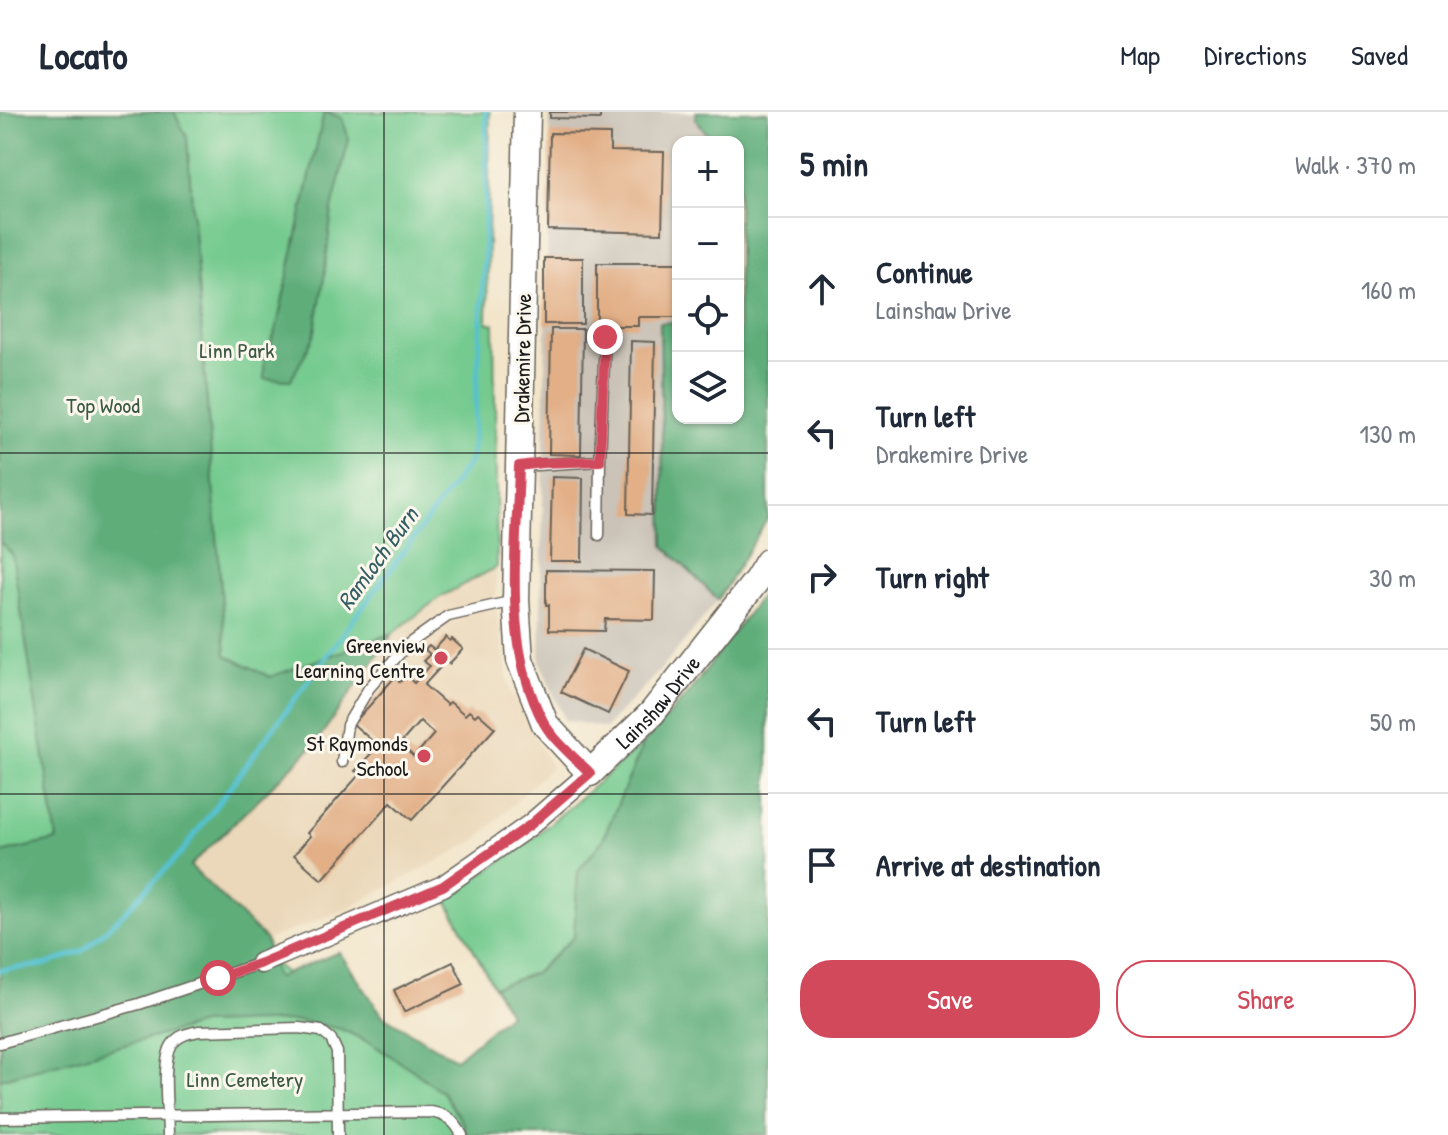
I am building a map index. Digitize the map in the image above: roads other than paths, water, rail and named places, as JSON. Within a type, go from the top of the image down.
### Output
[{"type":"street","name":"Drakemire Drive","points":[[527,112],[516,600],[520,660],[545,724],[590,773]]},
{"type":"street","name":"Lainshaw Drive","points":[[261,963],[443,886],[530,825],[652,713],[768,562]]},
{"type":"lane","points":[[599,535],[605,337]]},
{"type":"lane","points":[[519,466],[600,461]]},
{"type":"lane","points":[[342,762],[347,725],[369,688],[407,645],[448,616],[516,600]]},
{"type":"lane","name":"Lainshaw Drive","points":[[0,1043],[139,1004],[261,963]]},
{"type":"lane","points":[[168,1135],[167,1058],[172,1044],[184,1034],[299,1028],[321,1031],[331,1039],[337,1052],[338,1135]]},
{"type":"lane","points":[[0,1118],[431,1112],[446,1115],[462,1135]]},
{"type":"waterway","name":"Ramloch Burn","points":[[0,970],[44,965],[81,952],[117,920],[182,852],[469,463],[472,457],[483,284],[486,112]]},
{"type":"place","name":"Greenview Learning Centre","points":[[441,658]]},
{"type":"place","name":"St Raymonds School","points":[[424,756]]},
{"type":"park label","name":"Linn Park","points":[[237,350]]},
{"type":"park label","name":"Top Wood","points":[[103,405]]},
{"type":"park label","name":"Linn Cemetery","points":[[245,1079]]}]
